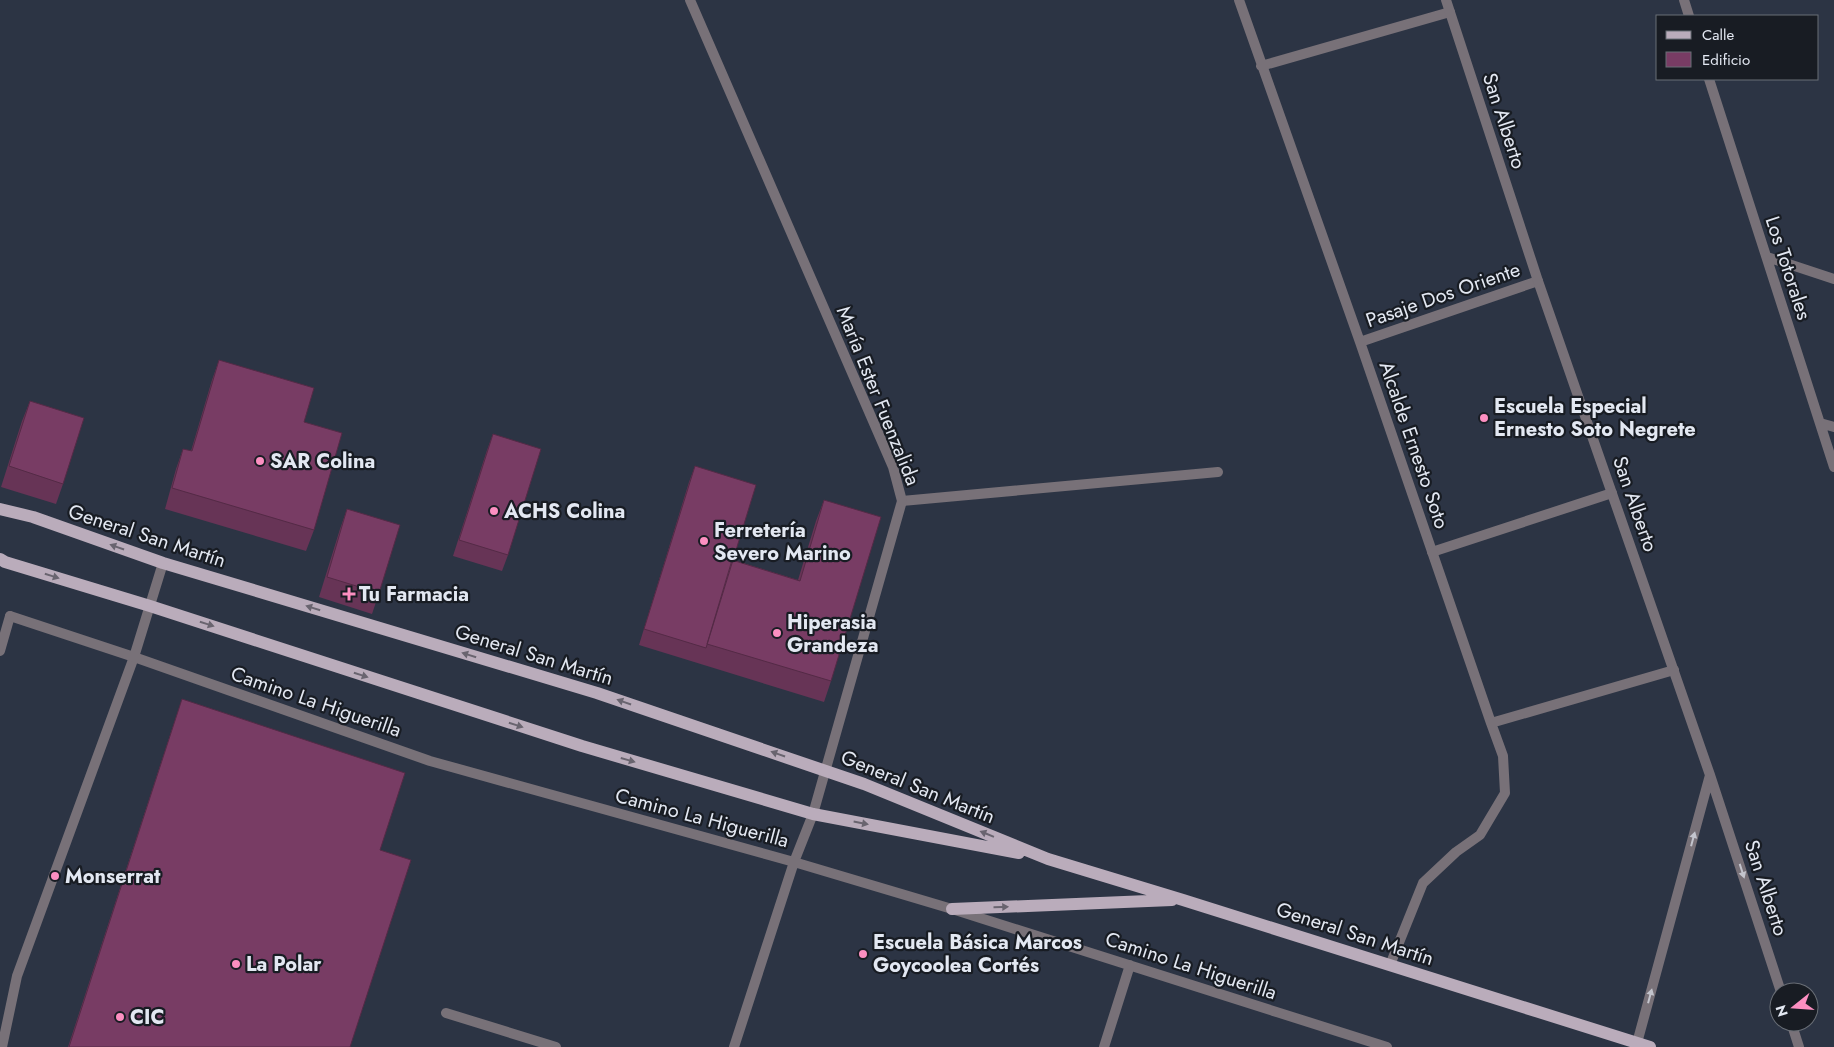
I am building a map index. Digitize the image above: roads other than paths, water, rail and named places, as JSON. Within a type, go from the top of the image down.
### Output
[{"type":"main road","name":"General San Martín","points":[[0,509],[33,517],[163,563],[597,693],[864,784],[1048,859],[1650,1047]]},
{"type":"main road","name":"General San Martín","points":[[0,559],[582,746],[813,814],[1048,859]]},
{"type":"main road","points":[[952,909],[1183,900]]},
{"type":"street","name":"María Ester Fuenzalida","points":[[690,0],[892,467],[902,501],[813,814],[794,862],[734,1047]]},
{"type":"street","name":"Alcalde Ernesto Soto","points":[[1239,0],[1503,756],[1505,793],[1480,835],[1456,852],[1423,883],[1390,965]]},
{"type":"street","name":"San Alberto","points":[[1446,0],[1538,281],[1710,774],[1778,982]]},
{"type":"street","points":[[1684,0],[1689,15]]},
{"type":"street","points":[[1261,66],[1450,12]]},
{"type":"street","name":"Los Totorales","points":[[1709,80],[1834,467]]},
{"type":"street","points":[[1767,257],[1834,279]]},
{"type":"street","name":"Pasaje Dos Oriente","points":[[1360,342],[1538,281]]},
{"type":"street","points":[[1820,423],[1834,427]]},
{"type":"street","points":[[902,501],[1218,472]]},
{"type":"street","points":[[1432,552],[1612,493]]},
{"type":"street","points":[[2,1047],[17,976],[112,721],[163,563]]},
{"type":"street","name":"Camino La Higuerilla","points":[[0,651],[10,616],[134,657],[430,761],[794,862],[952,909],[1387,1047]]},
{"type":"street","points":[[1491,723],[1674,670]]},
{"type":"street","points":[[1638,1043],[1710,774]]},
{"type":"street","points":[[1104,1047],[1130,965]]},
{"type":"street","points":[[446,1013],[556,1047]]},
{"type":"street","points":[[1794,1032],[1799,1047]]},
{"type":"place","name":"Escuela Especial Ernesto Soto Negrete","points":[[1484,418]]},
{"type":"place","name":"SAR Colina","points":[[260,461]]},
{"type":"place","name":"ACHS Colina","points":[[494,511]]},
{"type":"place","name":"Ferretería Severo Marino","points":[[704,541]]},
{"type":"place","name":"Tu Farmacia","points":[[349,594]]},
{"type":"place","name":"Hiperasia Grandeza","points":[[777,633]]},
{"type":"place","name":"Monserrat","points":[[55,876]]},
{"type":"place","name":"Escuela Básica Marcos Goycoolea Cortés","points":[[863,954]]},
{"type":"place","name":"La Polar","points":[[236,964]]},
{"type":"place","name":"CIC","points":[[120,1017]]}]
